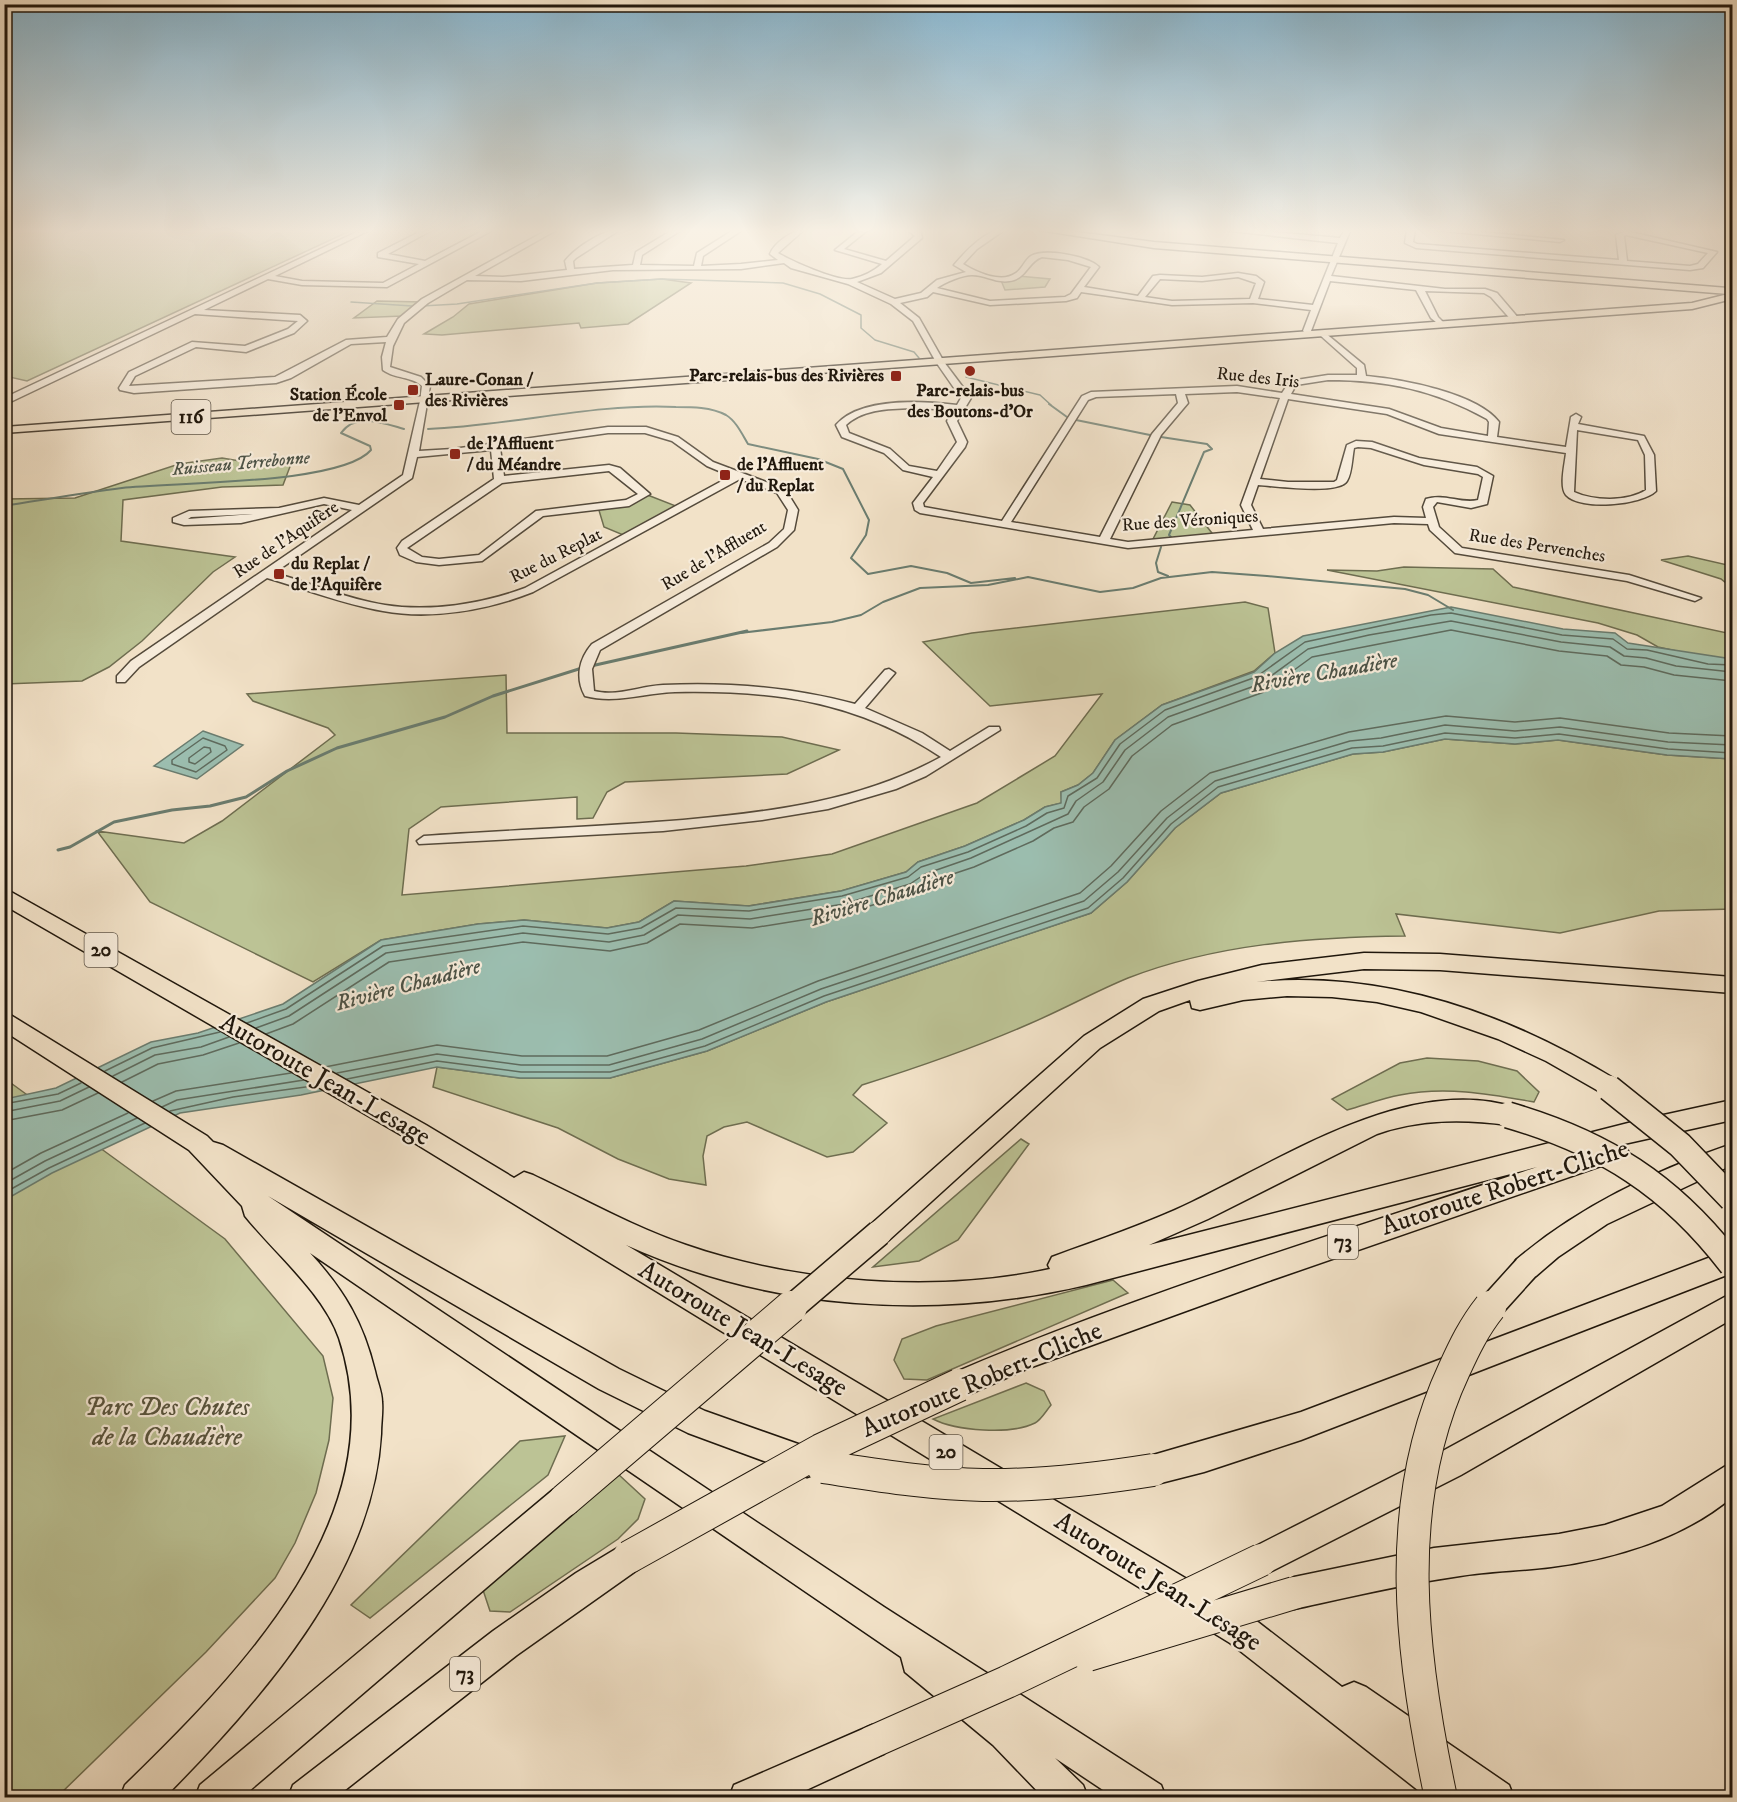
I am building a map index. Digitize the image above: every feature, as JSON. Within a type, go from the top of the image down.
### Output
[{"type":"highway","name":"Autoroute Jean-Lesage","points":[[4,895],[354,1098],[417,1132],[1242,1631],[1458,1797]]},
{"type":"highway","points":[[213,1797],[879,1233],[1092,1042],[1117,1024],[1172,996],[1230,980],[1329,964],[1398,961],[1732,985]]},
{"type":"highway","points":[[916,1200],[1106,1046],[1127,1032],[1178,1008],[1244,993],[1283,988],[1339,990],[1430,1006],[1482,1024],[1546,1051],[1609,1088],[1680,1145],[1732,1199]]},
{"type":"highway","points":[[4,1019],[198,1143],[609,1379],[698,1423],[823,1467],[911,1480],[982,1485],[1050,1484],[1153,1470],[1204,1457],[1300,1426],[1732,1263],[1704,1229],[1654,1181],[1600,1148],[1574,1135],[1508,1115],[1448,1109],[1421,1111],[1368,1127],[1200,1211],[1114,1248],[1026,1274],[903,1292]]},
{"type":"highway","points":[[417,1132],[631,1234],[685,1257],[739,1272],[789,1282],[903,1292],[961,1293],[1019,1287],[1086,1273],[1636,1131],[1732,1111]]},
{"type":"highway","name":"Autoroute Robert-Cliche","points":[[306,1797],[496,1650],[585,1585],[629,1557],[821,1450],[1021,1358],[1355,1238],[1732,1111]]},
{"type":"highway","points":[[138,1797],[235,1695],[283,1635],[315,1584],[345,1528],[360,1482],[367,1446],[365,1374],[353,1336],[328,1295],[198,1143]]},
{"type":"highway","points":[[1441,1797],[1426,1736],[1416,1672],[1411,1605],[1416,1507],[1434,1420],[1460,1356],[1469,1337],[1497,1299],[1548,1247],[1570,1231],[1639,1195],[1732,1154]]},
{"type":"highway","points":[[243,1193],[872,1619],[1148,1797]]},
{"type":"highway","points":[[747,1797],[1007,1682],[1261,1560],[1450,1464],[1732,1305]]},
{"type":"highway","points":[[1007,1682],[1168,1629],[1294,1593],[1481,1557],[1557,1550],[1631,1534],[1664,1521],[1701,1502],[1732,1477]]},
{"type":"highway","points":[[872,1619],[927,1670],[1005,1733],[1070,1797]]},
{"type":"highway","points":[[1242,1631],[1373,1711],[1496,1797]]},
{"type":"main road","name":"116","points":[[4,430],[1603,313]]},
{"type":"street","points":[[4,402],[191,313]]},
{"type":"street","points":[[216,313],[297,317],[303,321],[291,331],[246,349],[205,343],[188,346],[132,374],[123,388],[134,390],[276,380],[288,376],[349,342],[390,339]]},
{"type":"street","points":[[408,313],[396,325],[390,339],[386,368],[391,372],[424,383],[425,401]]},
{"type":"street","points":[[908,313],[916,320],[940,362],[966,398],[961,408],[952,421],[962,442],[939,475],[906,468],[887,451],[845,435],[841,425],[849,416],[868,410],[928,405],[961,408]]},
{"type":"street","points":[[1309,334],[1307,331],[1314,313]]},
{"type":"street","points":[[1432,313],[1442,325]]},
{"type":"street","points":[[1509,313],[1516,320]]},
{"type":"street","points":[[1324,334],[1361,367],[1362,378]]},
{"type":"street","points":[[1260,533],[1247,510],[1254,481],[1285,396],[1290,386],[1300,380],[1362,378],[1450,396],[1490,417],[1494,422],[1492,439]]},
{"type":"street","name":"Rue des Iris","points":[[1005,524],[1085,398],[1108,393],[1227,388],[1389,412],[1438,431],[1571,451]]},
{"type":"street","points":[[1103,542],[1156,434],[1183,403],[1179,390]]},
{"type":"street","name":"Rue de l'Aquifère","points":[[121,679],[135,664],[408,476],[425,401]]},
{"type":"street","points":[[1575,421],[1641,438],[1646,442],[1649,452],[1651,491],[1640,497],[1614,500],[1589,501],[1574,497],[1568,489],[1571,451],[1575,421]]},
{"type":"street","name":"Rue de l'Affluent","points":[[413,454],[495,446],[608,430],[646,430],[675,439],[704,460],[740,476],[765,483],[786,496],[793,510],[789,530],[773,545],[596,647],[589,655],[586,667],[589,693],[603,697],[660,689],[771,691],[804,695],[859,707],[904,729],[950,758]]},
{"type":"street","name":"Rue des Pervenches","points":[[1254,481],[1288,485],[1336,485],[1342,481],[1350,447],[1358,443],[1375,446],[1419,461],[1477,470],[1488,476],[1483,502],[1471,505],[1436,500],[1430,501],[1428,507],[1431,521],[1446,541],[1460,551],[1629,578],[1695,598]]},
{"type":"street","points":[[495,446],[499,480]]},
{"type":"street","points":[[609,468],[616,470],[645,494],[629,503],[540,513],[482,558],[439,562],[420,560],[404,553],[402,548],[406,543],[499,480],[609,468]]},
{"type":"street","name":"Rue des Véroniques","points":[[939,475],[918,503],[919,508],[933,513],[1103,542],[1128,544],[1394,520],[1431,521]]},
{"type":"street","name":"Rue du Replat","points":[[267,575],[384,608],[435,609],[501,600],[529,590],[740,476]]},
{"type":"street","points":[[275,510],[189,514],[177,520],[184,522],[241,520],[275,510],[324,501],[363,509]]},
{"type":"street","points":[[859,707],[889,673]]},
{"type":"street","points":[[424,841],[623,830],[783,815],[903,781],[950,758],[994,730]]},
{"type":"green space","points":[[5,313],[173,313],[27,381],[5,376]]},
{"type":"green space","points":[[361,313],[407,313],[403,316],[354,318]]},
{"type":"green space","points":[[458,313],[645,313],[628,324],[581,328],[579,323],[442,335],[424,334]]},
{"type":"green space","points":[[222,458],[252,463],[291,464],[283,485],[222,487],[123,500],[121,541],[235,557],[213,572],[142,641],[109,667],[82,681],[5,684],[5,499],[75,498],[179,464]]},
{"type":"green space","points":[[645,494],[681,508],[628,537],[604,527],[598,507],[629,503]]},
{"type":"green space","points":[[1172,502],[1190,505],[1215,537],[1151,543]]},
{"type":"green space","points":[[1688,556],[1732,566],[1732,588],[1721,579],[1661,560]]},
{"type":"green space","points":[[1404,567],[1493,569],[1513,587],[1732,634],[1732,659],[1709,658],[1658,647],[1637,635],[1598,623],[1327,570],[1377,571]]},
{"type":"green space","points":[[1245,602],[1268,608],[1275,653],[1254,671],[1162,705],[1115,740],[1093,773],[1078,785],[1061,792],[1062,803],[1045,807],[1024,820],[965,846],[918,862],[906,872],[841,891],[748,906],[674,901],[639,922],[607,928],[524,920],[478,924],[381,940],[313,982],[150,902],[97,831],[184,843],[222,821],[335,735],[328,728],[253,701],[247,694],[506,675],[507,733],[676,733],[782,737],[839,750],[787,774],[625,782],[607,792],[593,818],[577,819],[577,797],[441,807],[409,829],[402,895],[746,866],[832,854],[977,803],[1055,756],[1102,694],[990,706],[923,642],[972,633]]},
{"type":"green space","points":[[1445,739],[1515,744],[1558,740],[1667,755],[1732,759],[1732,909],[1659,911],[1560,933],[1396,914],[1405,936],[1334,938],[1264,945],[1195,957],[1161,966],[1128,978],[988,1041],[862,1085],[853,1095],[887,1123],[853,1152],[827,1157],[747,1122],[724,1127],[707,1136],[703,1156],[706,1185],[669,1179],[618,1159],[558,1128],[433,1087],[437,1067],[520,1078],[610,1078],[707,1051],[826,1002],[1091,913],[1127,882],[1175,828],[1221,793],[1353,754],[1383,752]]},
{"type":"green space","points":[[1427,1058],[1478,1061],[1517,1071],[1539,1092],[1534,1102],[1467,1092],[1417,1092],[1347,1110],[1332,1099],[1400,1063]]},
{"type":"green space","name":"Parc Des Chutes de la Chaudière","points":[[4,1078],[225,1239],[323,1356],[333,1398],[329,1440],[316,1493],[295,1543],[275,1578],[206,1652],[57,1797],[5,1797]]},
{"type":"green space","points":[[1021,1139],[1029,1144],[958,1240],[919,1261],[873,1267]]},
{"type":"green space","points":[[1113,1280],[1128,1293],[927,1380],[904,1379],[894,1360],[902,1339],[936,1326]]},
{"type":"green space","points":[[1026,1383],[1044,1391],[1051,1405],[1041,1418],[1025,1427],[998,1430],[969,1429],[933,1419]]},
{"type":"green space","points":[[565,1436],[548,1475],[370,1618],[351,1605],[520,1441]]},
{"type":"green space","points":[[618,1474],[645,1499],[638,1519],[618,1539],[510,1612],[490,1611],[483,1590]]},
{"type":"water","name":"Rivière Chaudière","points":[[1451,607],[1563,629],[1615,633],[1628,643],[1732,659],[1732,759],[1667,755],[1558,740],[1515,744],[1445,739],[1383,752],[1353,754],[1221,793],[1175,828],[1127,882],[1091,913],[826,1002],[707,1051],[610,1078],[520,1078],[437,1067],[301,1095],[180,1113],[52,1173],[5,1200],[5,1099],[56,1088],[151,1042],[198,1033],[283,1004],[381,940],[478,924],[524,920],[607,928],[639,922],[674,901],[749,906],[841,891],[906,872],[918,862],[965,846],[1024,820],[1045,807],[1061,803],[1061,792],[1078,785],[1093,773],[1115,740],[1162,705],[1254,672],[1275,653],[1303,636]]},
{"type":"water","points":[[203,731],[243,745],[197,779],[154,766]]},
{"type":"waterway","points":[[857,313],[861,315],[861,328],[875,340],[914,352],[919,358]]},
{"type":"waterway","points":[[966,377],[1040,395],[1051,405]]},
{"type":"waterway","points":[[1049,404],[1067,417]]},
{"type":"waterway","name":"Ruisseau Terrebonne","points":[[428,429],[490,424],[613,408],[688,407],[714,410],[733,421],[748,444],[818,459],[843,469],[869,520],[866,535],[851,558],[868,574],[911,566],[947,573],[971,583],[1015,578]]},
{"type":"waterway","points":[[1076,420],[1150,435]]},
{"type":"waterway","name":"Ruisseau Terrebonne","points":[[4,506],[122,488],[254,480],[327,470],[354,461],[371,450],[370,446],[341,433],[354,423],[370,421],[404,429]]},
{"type":"waterway","points":[[1161,437],[1207,444],[1212,449],[1204,452],[1169,535],[1171,537]]},
{"type":"waterway","points":[[1161,547],[1156,563],[1158,572],[1168,576]]},
{"type":"waterway","points":[[740,633],[832,622],[861,615],[883,602],[920,588],[988,585],[1028,577],[1100,592],[1133,588],[1161,578],[1212,572],[1267,576],[1405,589],[1428,595],[1453,610]]},
{"type":"waterway","points":[[591,666],[747,631]]},
{"type":"waterway","points":[[58,850],[70,847],[114,822],[172,810],[210,806],[246,797],[287,771],[337,748],[445,717],[493,696],[582,668]]},
{"type":"place","name":"Parc-relais-bus des Boutons-d'Or","points":[[970,371]]},
{"type":"place","name":"Parc-relais-bus des Rivières","points":[[896,376]]},
{"type":"place","name":"Laure-Conan / des Rivières","points":[[413,390]]},
{"type":"place","name":"Station École de l'Envol","points":[[399,405]]},
{"type":"place","name":"de l'Affluent / du Méandre","points":[[455,454]]},
{"type":"place","name":"de l'Affluent / du Replat","points":[[725,475]]},
{"type":"place","name":"du Replat / de l'Aquifère","points":[[279,574]]}]
